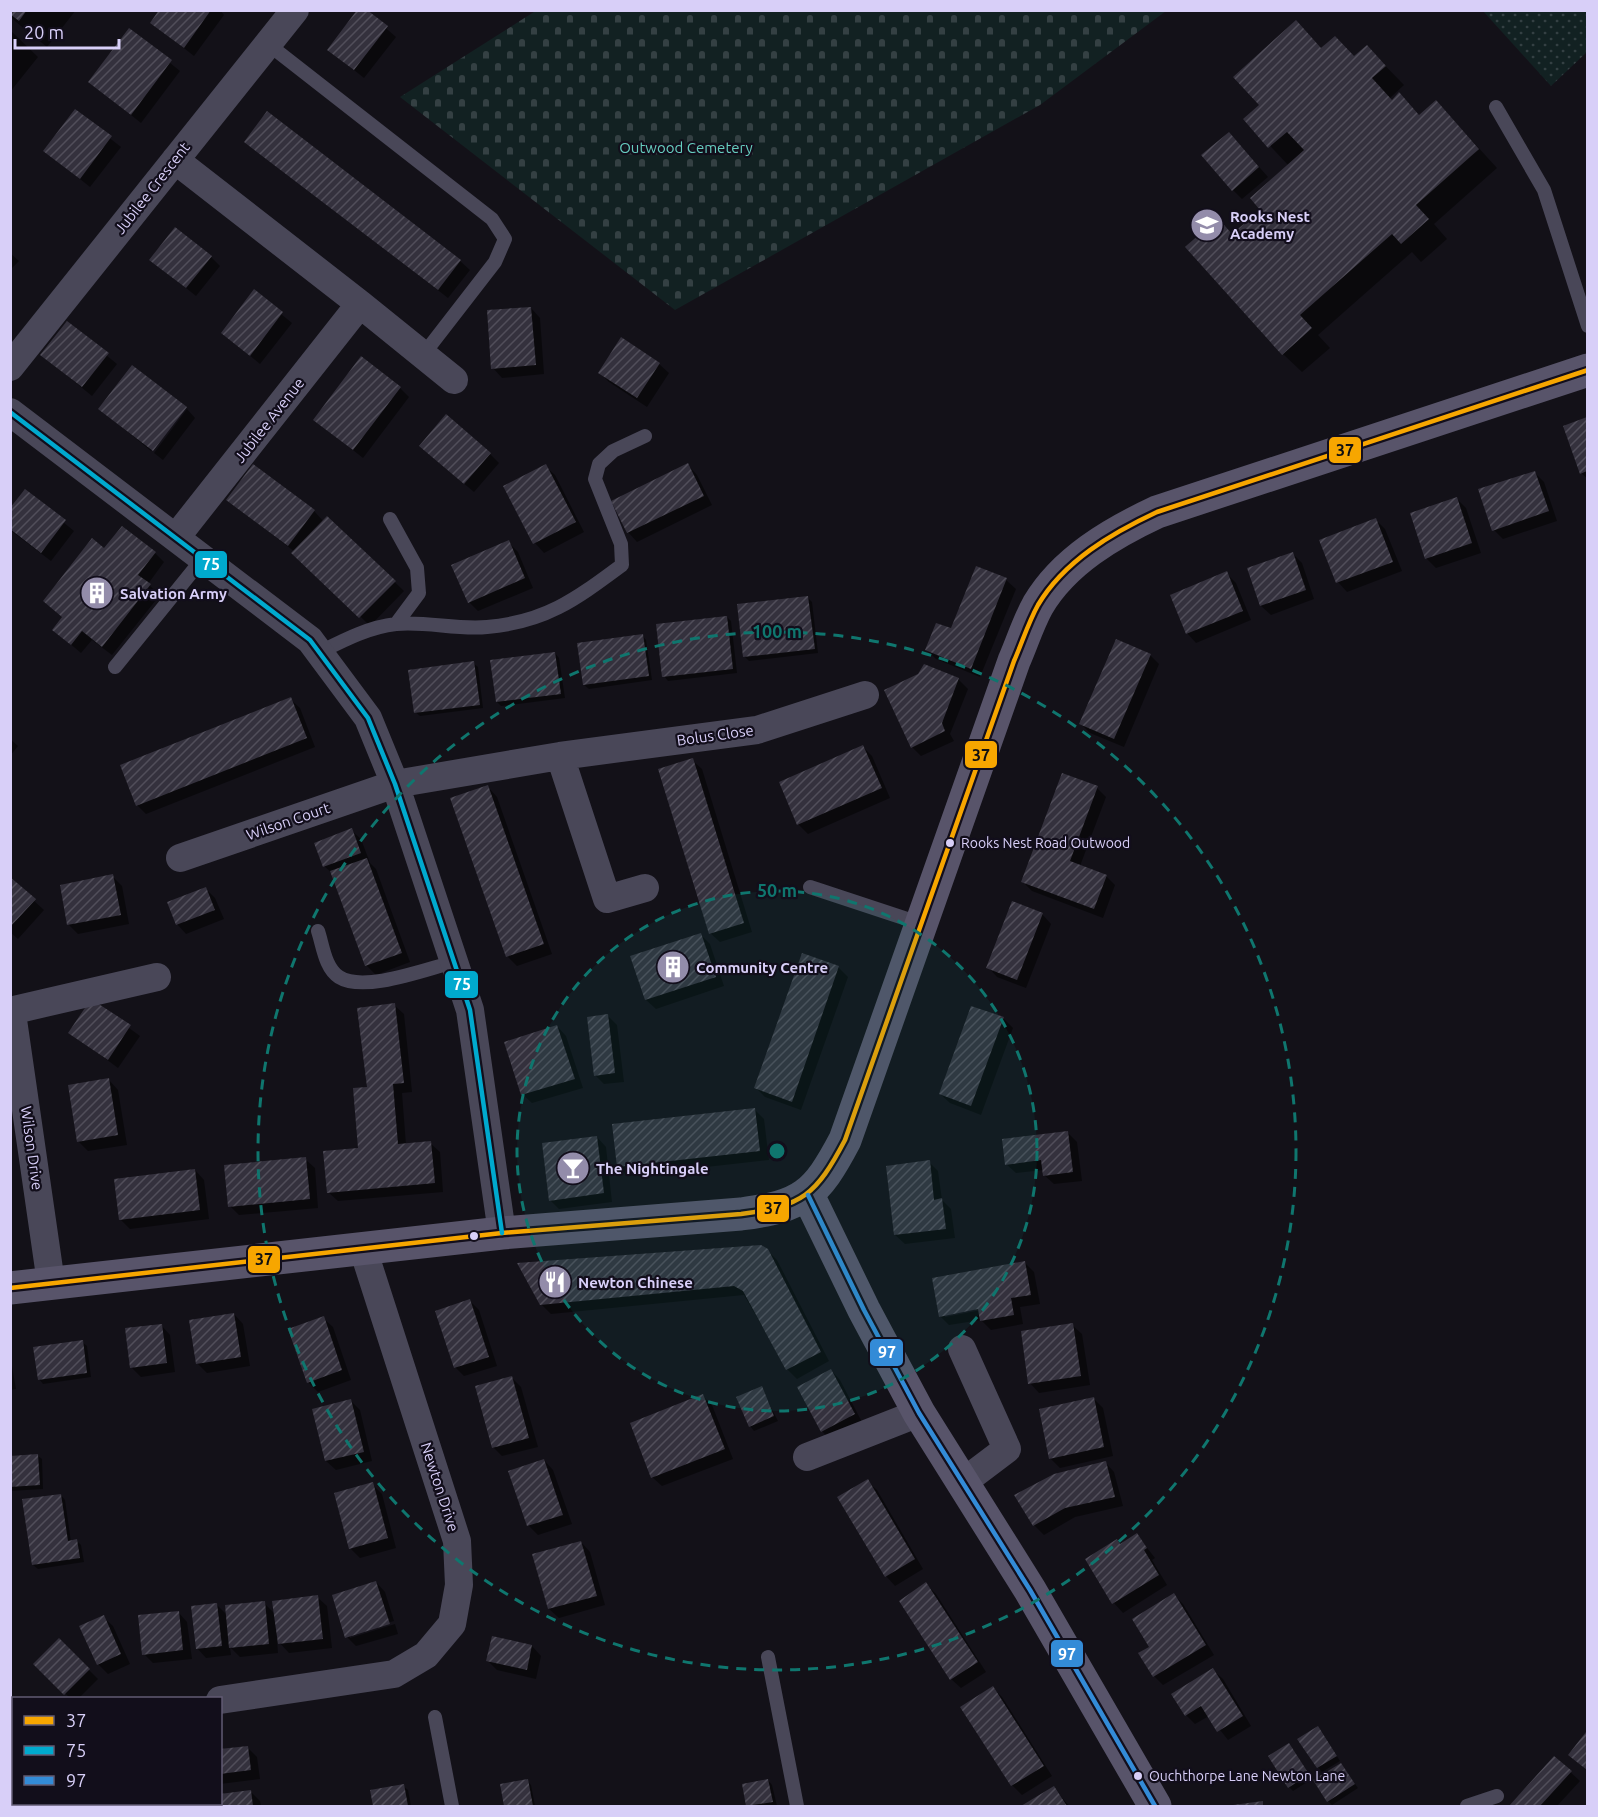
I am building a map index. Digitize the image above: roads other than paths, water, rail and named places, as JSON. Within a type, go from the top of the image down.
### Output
[{"type":"street","name":"Jubilee Crescent","points":[[10,367],[295,10]]},
{"type":"street","points":[[175,160],[454,380]]},
{"type":"street","name":"Jubilee Avenue","points":[[177,536],[360,304]]},
{"type":"street","points":[[10,1288],[502,1233],[741,1214],[774,1210],[808,1195],[830,1168],[845,1140],[1014,661],[1034,615],[1057,579],[1116,531],[1157,512],[1587,370]]},
{"type":"street","points":[[10,412],[177,536],[310,639],[368,718],[395,784],[470,1010],[502,1233]]},
{"type":"street","name":"Bolus Close","points":[[395,784],[560,756],[757,730],[865,695]]},
{"type":"street","points":[[560,756],[607,899],[645,888]]},
{"type":"street","name":"Wilson Court","points":[[180,858],[395,784]]},
{"type":"street","name":"Wilson Drive","points":[[51,1283],[11,1012],[157,977]]},
{"type":"street","points":[[808,1195],[864,1310],[919,1413],[1030,1590],[1155,1806]]},
{"type":"street","name":"Newton Drive","points":[[222,1700],[394,1674],[426,1655],[452,1624],[459,1585],[457,1541],[363,1249]]},
{"type":"street","points":[[962,1349],[1007,1449],[962,1483]]},
{"type":"street","points":[[807,1457],[919,1413]]},
{"type":"lane","points":[[268,44],[492,219],[505,239],[495,262],[423,355]]},
{"type":"lane","points":[[1496,107],[1544,190],[1587,326]]},
{"type":"lane","points":[[320,652],[352,635],[396,624],[466,627],[517,622],[546,614],[574,601],[622,565],[621,544],[595,479],[598,464],[613,451],[645,436]]},
{"type":"lane","points":[[390,519],[417,568],[419,593],[396,624]]},
{"type":"lane","points":[[115,667],[204,557]]},
{"type":"lane","points":[[810,887],[922,924]]},
{"type":"lane","points":[[318,931],[328,964],[339,977],[358,984],[454,962]]},
{"type":"lane","points":[[768,1657],[797,1806]]},
{"type":"lane","points":[[435,1717],[452,1806]]},
{"type":"lane","points":[[1467,1806],[1497,1796]]},
{"type":"place","name":"Rooks Nest Academy","points":[[1207,225]]},
{"type":"place","name":"Salvation Army","points":[[97,593]]},
{"type":"place","name":"Rooks Nest Road Outwood","points":[[950,843]]},
{"type":"place","name":"Community Centre","points":[[673,967]]},
{"type":"place","name":"The Nightingale","points":[[573,1168]]},
{"type":"place","name":"Newton Chinese","points":[[555,1282]]},
{"type":"place","name":"Ouchthorpe Lane Newton Lane","points":[[1138,1776]]},
{"type":"park label","name":"Outwood Cemetery","points":[[686,147]]}]
